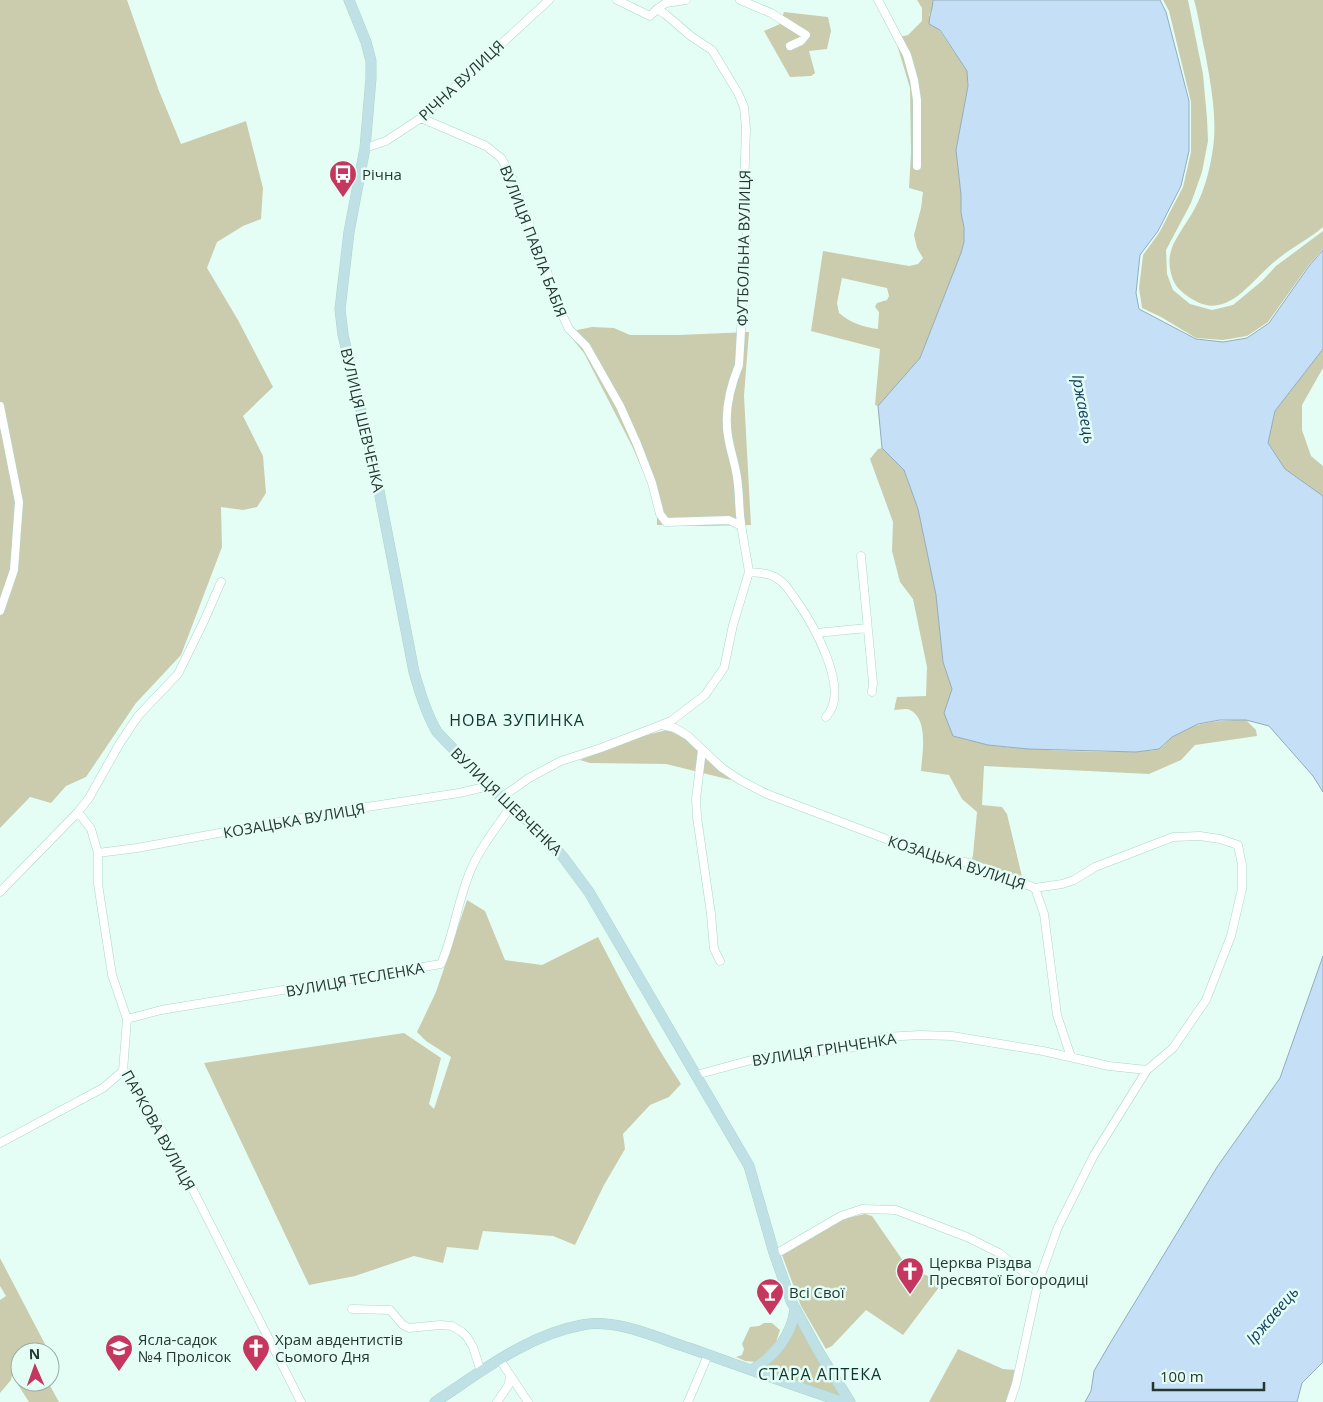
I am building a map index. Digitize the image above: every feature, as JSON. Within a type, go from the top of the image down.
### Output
[{"type":"street","name":"ВУЛИЦЯ ШЕВЧЕНКА","points":[[349,0],[366,42],[371,61],[371,78],[365,148],[354,200],[340,309],[343,335],[374,465],[414,672],[421,696],[437,732],[489,786],[539,831],[564,857],[589,892],[749,1166],[774,1253],[795,1309],[850,1402]]},
{"type":"street","name":"РІЧНА ВУЛИЦЯ","points":[[365,148],[386,141],[421,118],[549,0]]},
{"type":"street","points":[[617,0],[650,16],[666,3],[686,0]]},
{"type":"street","points":[[657,9],[658,0]]},
{"type":"street","points":[[740,0],[770,12],[806,35],[790,46]]},
{"type":"street","points":[[878,0],[907,55],[914,80],[917,100],[917,166]]},
{"type":"street","name":"ФУТБОЛЬНА ВУЛИЦЯ","points":[[657,9],[666,14],[692,37],[712,50],[738,93],[744,107],[746,129],[744,188],[747,228],[739,365],[732,382],[727,425],[728,438],[737,476],[741,526],[749,572]]},
{"type":"street","name":"ВУЛИЦЯ ПАВЛА БАБІЯ","points":[[421,118],[486,146],[501,158],[512,177],[546,268],[557,304],[569,329],[586,346],[620,406],[652,483],[660,514],[666,522],[730,520],[741,526]]},
{"type":"street","points":[[0,406],[19,502],[14,570],[0,611]]},
{"type":"street","points":[[861,556],[873,683],[872,692]]},
{"type":"street","points":[[502,797],[529,778],[561,760],[601,748],[671,721],[705,695],[724,668],[749,572],[769,573],[782,582],[800,606],[816,633],[829,660],[834,695],[832,711],[826,717]]},
{"type":"street","points":[[0,892],[78,812],[89,798],[120,743],[138,716],[178,674],[221,582]]},
{"type":"street","points":[[816,633],[867,628]]},
{"type":"street","name":"КОЗАЦЬКА ВУЛИЦЯ","points":[[661,726],[675,728],[688,736],[722,768],[740,780],[768,794],[918,852],[973,864],[1035,888],[1062,884],[1074,880],[1094,867],[1173,837],[1200,836],[1220,839],[1238,845],[1242,865],[1242,889],[1231,936],[1206,1000],[1173,1048],[1147,1070],[1086,1171],[1058,1227],[1038,1283],[1016,1384],[1010,1402]]},
{"type":"street","points":[[702,750],[696,799],[697,817],[714,949],[720,961]]},
{"type":"street","name":"КОЗАЦЬКА ВУЛИЦЯ","points":[[98,852],[137,848],[334,812],[459,793],[489,786]]},
{"type":"street","name":"ВУЛИЦЯ ТЕСЛЕНКА","points":[[126,1019],[161,1010],[441,964],[448,948],[472,865],[488,838],[511,806]]},
{"type":"street","name":"ПАРКОВА ВУЛИЦЯ","points":[[78,812],[92,829],[98,852],[98,884],[112,974],[126,1019],[123,1071],[133,1080],[165,1135],[301,1402]]},
{"type":"street","points":[[1035,888],[1044,914],[1057,1016],[1071,1057]]},
{"type":"street","name":"ВУЛИЦЯ ГРІНЧЕНКА","points":[[696,1075],[762,1057],[828,1051],[855,1047],[884,1038],[920,1035],[952,1036],[1071,1057],[1108,1066],[1147,1070]]},
{"type":"street","points":[[0,1143],[103,1088],[123,1071]]},
{"type":"street","points":[[774,1253],[841,1216],[862,1208],[896,1210],[967,1236],[999,1252],[1038,1283]]},
{"type":"street","points":[[352,1309],[390,1310],[403,1325],[409,1328],[440,1325],[452,1326],[467,1337],[473,1347],[481,1372]]},
{"type":"street","points":[[753,1369],[766,1361],[780,1346],[789,1331],[795,1309]]},
{"type":"street","points":[[435,1402],[528,1343],[584,1324],[604,1324],[633,1330],[753,1369],[832,1400],[843,1402]]},
{"type":"street","points":[[688,1402],[708,1355]]},
{"type":"street","points":[[500,1360],[510,1378],[528,1402]]},
{"type":"street","points":[[497,1402],[508,1386],[510,1378]]},
{"type":"green space","points":[[0,0],[127,0],[159,91],[181,144],[246,121],[263,188],[261,219],[243,226],[217,242],[207,268],[238,320],[273,387],[243,416],[263,456],[266,493],[257,507],[243,510],[221,507],[222,547],[181,655],[136,703],[86,777],[66,786],[51,803],[30,797],[0,828]]},
{"type":"green space","points":[[917,0],[933,0],[929,15],[967,71],[968,86],[956,150],[964,242],[920,358],[878,406],[875,405],[880,349],[811,331],[823,251],[909,266],[918,264],[923,258],[917,248],[914,235],[923,192],[909,188],[911,153],[910,88],[895,38],[908,35],[922,21],[922,8]],"holes":[[[842,278],[887,288],[889,296],[887,300],[877,303],[875,307],[879,312],[878,329],[857,324],[839,313],[837,303]]]},
{"type":"green space","points":[[1163,0],[1188,0],[1203,74],[1208,141],[1202,172],[1191,203],[1166,250],[1167,274],[1173,290],[1190,304],[1212,310],[1233,305],[1262,281],[1276,266],[1323,231],[1323,249],[1308,266],[1268,322],[1247,336],[1223,340],[1196,338],[1142,308],[1139,288],[1143,255],[1159,233],[1183,187],[1191,152],[1191,102],[1169,11]]},
{"type":"green space","points":[[1194,0],[1323,0],[1323,227],[1280,257],[1232,300],[1220,305],[1208,305],[1195,301],[1180,290],[1174,282],[1170,267],[1170,256],[1173,246],[1202,192],[1210,165],[1214,139],[1211,84]]},
{"type":"green space","points":[[784,12],[828,17],[831,31],[827,49],[809,51],[815,73],[811,76],[790,77],[764,31],[780,24]]},
{"type":"green space","points":[[592,327],[614,328],[630,335],[749,332],[744,396],[751,525],[657,525],[657,514],[649,485],[632,446],[584,353],[567,332]]},
{"type":"green space","points":[[1323,349],[1323,368],[1302,405],[1302,430],[1311,456],[1323,466],[1323,496],[1285,469],[1268,443],[1275,411]]},
{"type":"green space","points":[[882,448],[904,470],[918,509],[936,595],[943,662],[952,689],[944,713],[988,744],[1018,748],[1073,751],[1148,751],[1163,747],[1169,739],[1181,731],[1199,725],[1246,720],[1256,730],[1257,736],[1195,745],[1181,760],[1149,774],[984,766],[982,805],[1002,807],[1007,814],[1025,889],[970,868],[977,812],[962,799],[949,775],[921,771],[923,738],[920,721],[910,710],[894,710],[897,697],[926,696],[927,667],[913,599],[900,582],[892,551],[893,522],[870,459],[878,449]]},
{"type":"green space","points":[[667,730],[690,740],[708,760],[731,780],[666,764],[590,763],[580,760],[634,738]]},
{"type":"green space","points":[[467,900],[485,911],[505,960],[542,965],[598,937],[648,1030],[681,1084],[669,1097],[650,1105],[623,1134],[625,1149],[604,1185],[575,1245],[553,1236],[483,1231],[478,1250],[447,1247],[443,1263],[414,1256],[355,1276],[309,1285],[204,1063],[404,1033],[441,1058],[429,1104],[434,1109],[451,1057],[426,1041],[417,1032],[436,992]]},
{"type":"green space","points":[[865,1214],[872,1216],[908,1268],[943,1282],[903,1335],[866,1310],[832,1346],[826,1349],[801,1306],[782,1255],[842,1219]]},
{"type":"green space","points":[[0,1258],[44,1342],[10,1342],[10,1381],[0,1393],[0,1300],[6,1296],[0,1286]]},
{"type":"green space","points":[[797,1321],[843,1399],[763,1369],[786,1345]]},
{"type":"green space","points":[[764,1323],[772,1323],[780,1330],[776,1342],[757,1362],[745,1361],[736,1357],[742,1355],[744,1349],[742,1344],[750,1327],[759,1326]]},
{"type":"green space","points":[[958,1349],[1003,1369],[1016,1370],[1006,1402],[929,1402]]},
{"type":"green space","points":[[23,1392],[54,1392],[59,1402],[29,1402]]},
{"type":"water","name":"Іржавець","points":[[933,0],[1160,0],[1166,12],[1189,101],[1189,151],[1181,186],[1158,231],[1140,255],[1136,293],[1139,309],[1196,339],[1223,342],[1247,338],[1269,323],[1309,266],[1323,250],[1323,349],[1275,411],[1268,443],[1285,469],[1323,496],[1323,792],[1313,776],[1269,726],[1246,720],[1220,720],[1198,724],[1172,737],[1159,749],[1136,752],[1028,749],[988,745],[953,736],[944,713],[952,689],[943,662],[936,595],[918,509],[904,470],[882,448],[878,406],[920,358],[964,242],[956,150],[968,86],[967,71],[940,30],[929,24]]},
{"type":"water","name":"Іржавець","points":[[1323,956],[1323,1362],[1302,1383],[1297,1402],[1085,1402],[1091,1391],[1094,1371],[1109,1345],[1217,1167],[1280,1078]]},
{"type":"place","name":"Річна","points":[[343,198]]},
{"type":"place","name":"Церква Різдва Пресвятої Богородиці","points":[[910,1295]]},
{"type":"place","name":"Всі Свої","points":[[770,1316]]},
{"type":"place","name":"Ясла-садок №4 Пролісок","points":[[119,1372]]},
{"type":"place","name":"Храм авдентистів Сьомого Дня","points":[[256,1372]]},
{"type":"district","name":"НОВА ЗУПИНКА","points":[[517,720]]},
{"type":"district","name":"СТАРА АПТЕКА","points":[[820,1374]]}]
